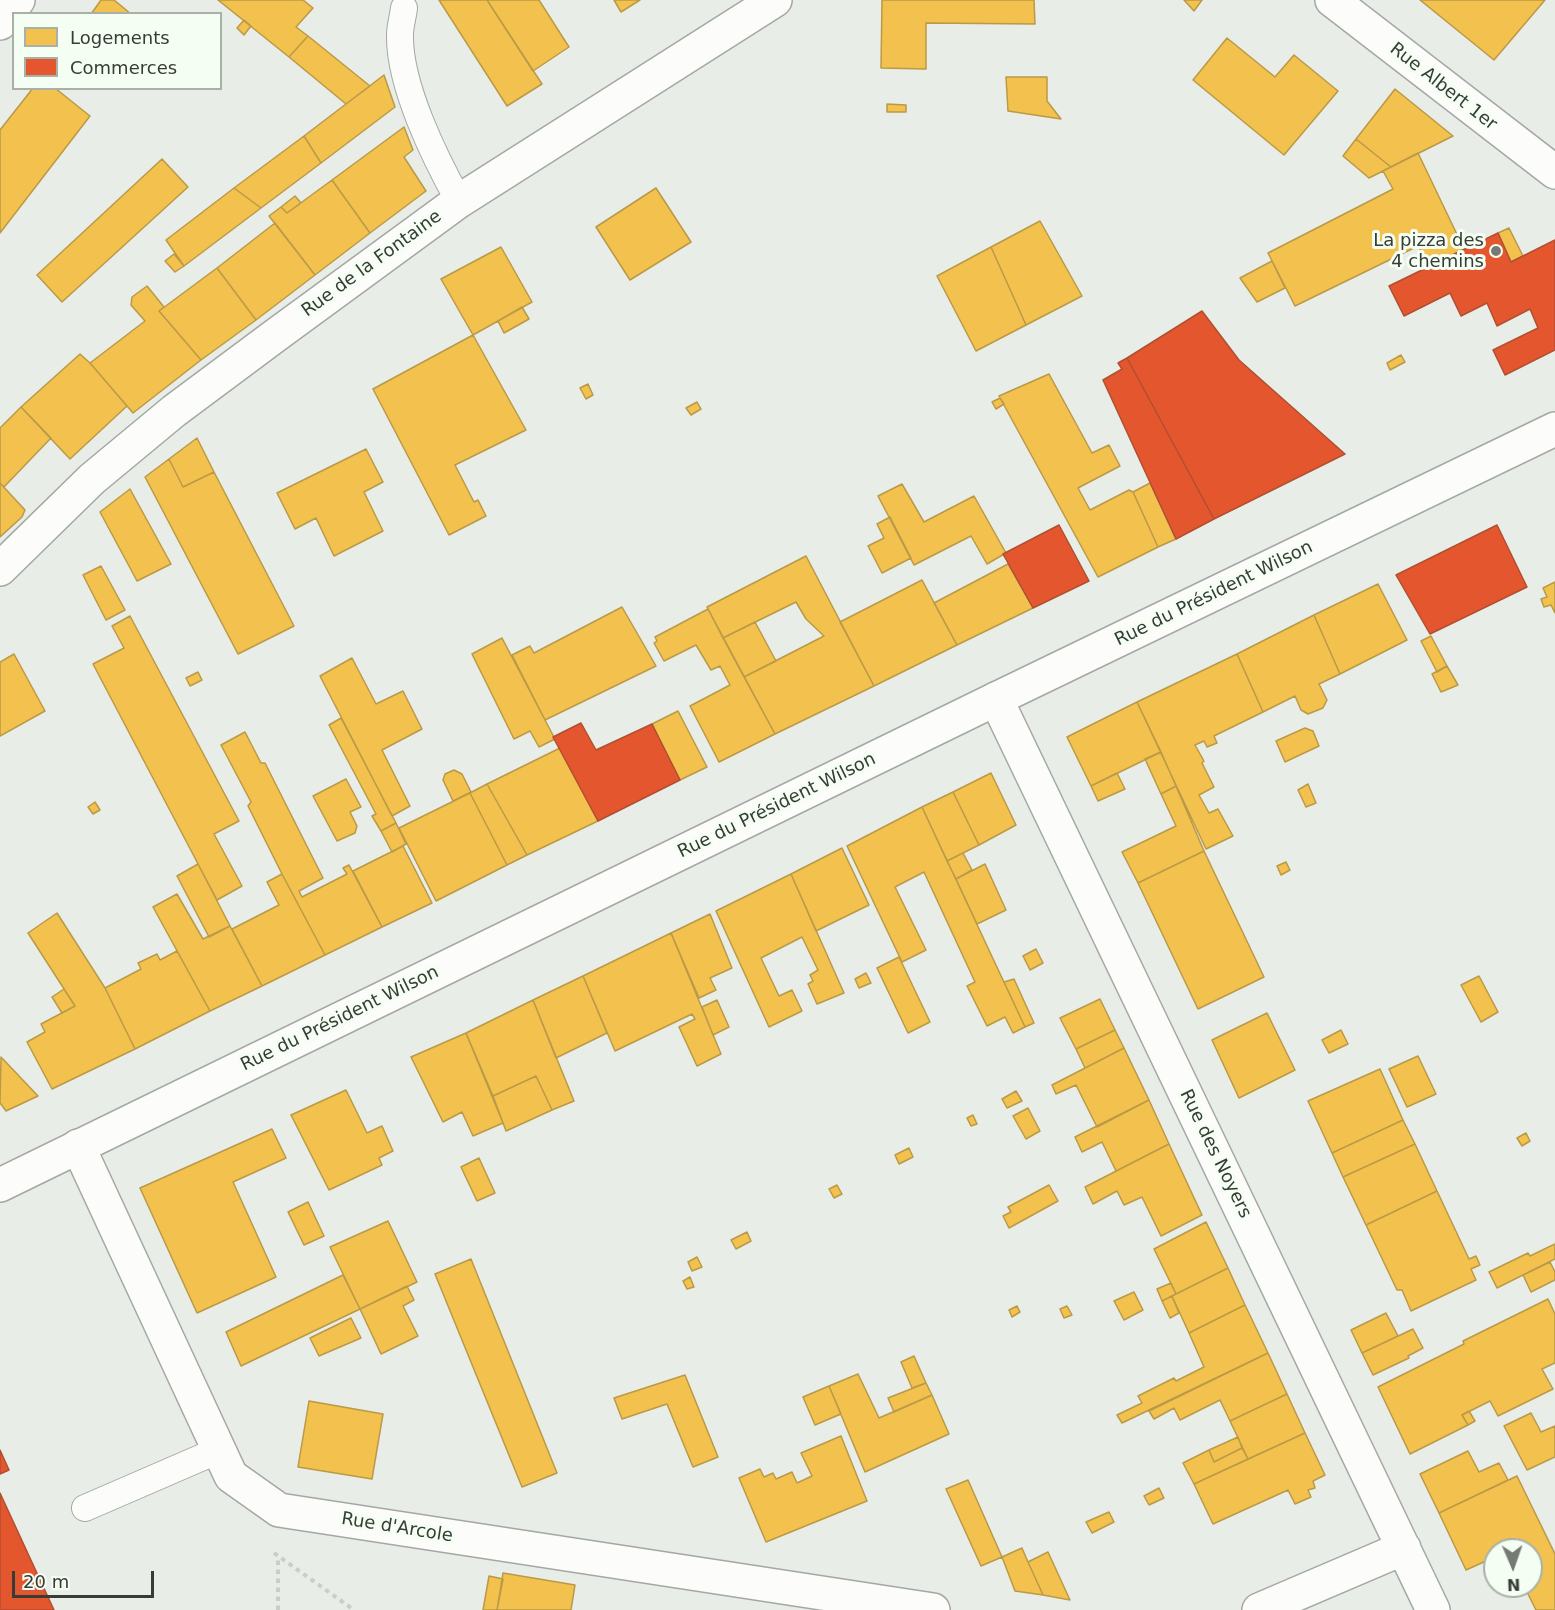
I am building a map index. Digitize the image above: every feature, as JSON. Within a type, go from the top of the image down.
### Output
[{"type":"street","points":[[0,23],[18,0]]},
{"type":"street","name":"Rue de la Fontaine","points":[[0,569],[92,479],[174,411],[459,201],[775,0]]},
{"type":"street","name":"Rue Albert 1er","points":[[1332,0],[1555,172]]},
{"type":"street","name":"Rue du Président Wilson","points":[[0,1185],[1555,429]]},
{"type":"street","name":"Rue des Noyers","points":[[996,699],[1433,1610]]},
{"type":"street","name":"Rue d'Arcole","points":[[78,1146],[231,1476],[279,1510],[933,1610]]},
{"type":"street","points":[[1259,1610],[1404,1548]]},
{"type":"lane","points":[[404,8],[400,36],[405,75],[425,134],[459,201]]},
{"type":"lane","points":[[85,1508],[219,1450]]},
{"type":"path","points":[[272,1505],[260,1543],[354,1610]]},
{"type":"path","points":[[278,1556],[278,1610]]},
{"type":"building: Logements","points":[[101,0],[114,0],[129,12],[92,12]]},
{"type":"building: Logements","points":[[218,0],[303,0],[313,8],[296,27],[308,36],[289,57]]},
{"type":"building: Logements","points":[[439,0],[487,0],[542,84],[507,106]]},
{"type":"building: Logements","points":[[487,0],[539,0],[569,47],[533,71]]},
{"type":"building: Logements","points":[[614,0],[640,0],[621,12]]},
{"type":"building: Logements","points":[[882,0],[1034,0],[1035,24],[926,23],[926,69],[881,68]]},
{"type":"building: Logements","points":[[1184,0],[1202,0],[1194,11]]},
{"type":"building: Logements","points":[[1420,0],[1545,0],[1494,60]]},
{"type":"building: Logements","points":[[244,20],[251,26],[244,35],[237,28]]},
{"type":"building: Logements","points":[[308,36],[370,86],[346,104],[289,57]]},
{"type":"building: Logements","points":[[1227,38],[1275,77],[1294,55],[1338,91],[1284,155],[1193,80]]},
{"type":"building: Logements","points":[[384,75],[395,107],[321,163],[304,136]]},
{"type":"building: Logements","points":[[1006,77],[1047,77],[1047,101],[1061,119],[1008,111]]},
{"type":"building: Logements","points":[[1395,89],[1453,136],[1391,167],[1356,139]]},
{"type":"building: Logements","points":[[31,90],[58,90],[90,116],[0,233],[0,130]]},
{"type":"building: Logements","points":[[887,104],[906,105],[906,112],[887,112]]},
{"type":"building: Logements","points":[[404,127],[413,150],[404,157],[426,191],[370,233],[332,180]]},
{"type":"building: Logements","points":[[304,136],[321,163],[261,208],[234,188]]},
{"type":"building: Logements","points":[[1356,139],[1391,167],[1369,178],[1343,156]]},
{"type":"building: Logements","points":[[1418,153],[1464,249],[1429,266],[1418,246],[1295,306],[1268,253],[1393,189],[1383,171]]},
{"type":"building: Logements","points":[[162,159],[188,187],[62,302],[37,275]]},
{"type":"building: Logements","points":[[332,180],[370,233],[315,275],[269,216],[281,207],[287,213]]},
{"type":"building: Logements","points":[[234,188],[261,208],[184,266],[166,240]]},
{"type":"building: Logements","points":[[656,188],[691,242],[630,280],[596,227]]},
{"type":"building: Logements","points":[[295,196],[301,203],[287,213],[281,207]]},
{"type":"building: Logements","points":[[1040,221],[1082,296],[1026,325],[991,247]]},
{"type":"building: Logements","points":[[275,223],[315,275],[256,320],[217,268]]},
{"type":"building: Logements","points":[[1509,228],[1523,256],[1511,262],[1498,233]]},
{"type":"building: Logements","points":[[501,247],[532,302],[473,335],[441,279]]},
{"type":"building: Logements","points":[[991,247],[1026,325],[976,351],[937,276]]},
{"type":"building: Logements","points":[[174,254],[184,266],[175,272],[165,261]]},
{"type":"building: Logements","points":[[1272,261],[1285,288],[1257,302],[1240,278]]},
{"type":"building: Logements","points":[[217,268],[256,320],[201,360],[159,311]]},
{"type":"building: Logements","points":[[147,286],[164,307],[159,311],[201,360],[133,413],[90,363],[145,321],[131,305],[132,297]]},
{"type":"building: Logements","points":[[522,307],[529,319],[504,333],[498,321]]},
{"type":"building: Logements","points":[[473,335],[526,430],[455,465],[474,502],[478,500],[486,516],[449,535],[373,389]]},
{"type":"building: Logements","points":[[80,354],[127,406],[70,459],[21,407]]},
{"type":"building: Logements","points":[[1401,355],[1405,362],[1390,370],[1387,363]]},
{"type":"building: Logements","points":[[1049,374],[1092,453],[1109,445],[1120,466],[1078,488],[1090,510],[1129,490],[1133,492],[1158,547],[1098,577],[999,396]]},
{"type":"building: Logements","points":[[588,384],[593,395],[586,399],[580,388]]},
{"type":"building: Logements","points":[[1000,398],[1004,404],[996,409],[992,402]]},
{"type":"building: Logements","points":[[697,402],[701,409],[691,415],[686,408]]},
{"type":"building: Logements","points":[[21,407],[51,438],[4,487],[0,483],[0,428]]},
{"type":"building: Logements","points":[[197,438],[214,472],[183,487],[169,459]]},
{"type":"building: Logements","points":[[366,449],[383,482],[364,492],[383,531],[334,556],[316,518],[295,529],[277,493]]},
{"type":"building: Logements","points":[[169,459],[183,487],[214,472],[294,626],[238,654],[145,477]]},
{"type":"building: Logements","points":[[0,483],[25,510],[22,517],[0,537]]},
{"type":"building: Logements","points":[[1150,483],[1176,539],[1158,547],[1133,492]]},
{"type":"building: Logements","points":[[902,484],[924,522],[974,496],[1006,553],[987,564],[971,536],[914,565],[878,496]]},
{"type":"building: Logements","points":[[130,489],[171,564],[137,581],[100,512]]},
{"type":"building: Logements","points":[[890,517],[911,558],[882,573],[868,546],[884,538],[877,524]]},
{"type":"building: Logements","points":[[806,556],[874,686],[775,734],[744,677],[824,636],[806,619],[796,602],[723,638],[707,607]]},
{"type":"building: Logements","points":[[1008,564],[1033,608],[957,645],[934,603]]},
{"type":"building: Logements","points":[[101,566],[125,610],[106,620],[83,575]]},
{"type":"building: Logements","points":[[922,580],[957,645],[874,686],[840,622]]},
{"type":"building: Logements","points":[[1555,582],[1555,613],[1551,605],[1544,607],[1541,599],[1547,597],[1543,588]]},
{"type":"building: Logements","points":[[1378,584],[1407,640],[1340,674],[1314,615]]},
{"type":"building: Logements","points":[[622,607],[656,666],[545,720],[512,655],[530,646],[534,653]]},
{"type":"building: Logements","points":[[708,609],[775,734],[719,762],[690,706],[730,685],[720,666],[711,670],[696,645],[664,661],[654,643],[657,641],[655,637]]},
{"type":"building: Logements","points":[[1314,615],[1340,674],[1319,684],[1327,700],[1323,708],[1308,714],[1301,710],[1295,696],[1263,712],[1237,654]]},
{"type":"building: Logements","points":[[130,616],[239,821],[214,834],[242,886],[217,900],[93,664],[124,648],[112,626]]},
{"type":"building: Logements","points":[[755,622],[776,661],[744,677],[723,638]]},
{"type":"building: Logements","points":[[1431,636],[1447,666],[1437,672],[1421,641]]},
{"type":"building: Logements","points":[[502,638],[555,739],[539,747],[530,731],[514,739],[472,654]]},
{"type":"building: Logements","points":[[14,654],[45,711],[0,736],[0,662]]},
{"type":"building: Logements","points":[[1237,654],[1263,712],[1214,736],[1217,743],[1207,747],[1204,741],[1195,745],[1214,787],[1199,795],[1209,813],[1218,809],[1233,836],[1206,849],[1137,702]]},
{"type":"building: Logements","points":[[352,658],[376,704],[403,691],[422,729],[382,750],[410,806],[392,816],[320,676]]},
{"type":"building: Logements","points":[[1447,666],[1458,685],[1441,692],[1432,674]]},
{"type":"building: Logements","points":[[198,672],[202,680],[190,686],[186,678]]},
{"type":"building: Logements","points":[[1137,702],[1161,752],[1091,786],[1067,737]]},
{"type":"building: Logements","points":[[678,711],[707,767],[680,780],[652,724]]},
{"type":"building: Logements","points":[[341,718],[396,823],[381,831],[372,816],[376,814],[329,725]]},
{"type":"building: Logements","points":[[1305,728],[1313,731],[1319,746],[1285,762],[1276,741]]},
{"type":"building: Logements","points":[[245,732],[261,763],[265,763],[323,878],[299,891],[302,897],[347,874],[343,868],[349,865],[382,927],[325,955],[248,806],[251,802],[221,745]]},
{"type":"building: Logements","points":[[560,748],[598,821],[527,855],[487,784]]},
{"type":"building: Logements","points":[[1161,752],[1176,786],[1161,794],[1145,759]]},
{"type":"building: Logements","points":[[454,770],[462,774],[471,792],[453,801],[443,780],[445,774]]},
{"type":"building: Logements","points":[[991,773],[1016,825],[979,845],[953,792]]},
{"type":"building: Logements","points":[[1117,773],[1125,789],[1098,801],[1091,786]]},
{"type":"building: Logements","points":[[346,779],[361,807],[350,812],[357,826],[355,833],[337,841],[313,796]]},
{"type":"building: Logements","points":[[487,784],[527,855],[507,865],[470,793]]},
{"type":"building: Logements","points":[[1308,784],[1316,803],[1306,807],[1298,790]]},
{"type":"building: Logements","points":[[1176,786],[1204,851],[1138,883],[1122,852],[1176,826],[1161,794]]},
{"type":"building: Logements","points":[[953,792],[979,845],[947,861],[922,807]]},
{"type":"building: Logements","points":[[470,793],[507,865],[436,901],[399,828]]},
{"type":"building: Logements","points":[[95,802],[100,810],[93,814],[88,807]]},
{"type":"building: Logements","points":[[922,807],[1025,1027],[1013,1033],[1005,1017],[987,1026],[967,986],[975,982],[924,872],[895,887],[926,950],[902,962],[847,846]]},
{"type":"building: Logements","points":[[396,823],[406,844],[392,852],[381,831]]},
{"type":"building: Logements","points":[[403,846],[432,903],[382,927],[353,871]]},
{"type":"building: Logements","points":[[842,848],[869,905],[816,931],[791,874]]},
{"type":"building: Logements","points":[[1204,851],[1264,977],[1198,1009],[1138,883]]},
{"type":"building: Logements","points":[[963,853],[972,870],[956,879],[947,861]]},
{"type":"building: Logements","points":[[1286,862],[1290,870],[1281,875],[1277,866]]},
{"type":"building: Logements","points":[[198,864],[230,926],[209,937],[177,876]]},
{"type":"building: Logements","points":[[985,864],[1006,910],[977,924],[956,879]]},
{"type":"building: Logements","points":[[282,874],[325,955],[262,986],[232,929],[279,905],[267,882]]},
{"type":"building: Logements","points":[[791,874],[844,993],[817,1004],[808,984],[813,981],[810,975],[818,970],[802,937],[761,958],[779,996],[792,990],[802,1011],[769,1027],[716,911]]},
{"type":"building: Logements","points":[[177,894],[203,939],[230,926],[262,986],[210,1011],[153,907]]},
{"type":"building: Logements","points":[[57,913],[105,988],[135,1049],[52,1089],[27,1042],[45,1032],[41,1024],[75,1006],[28,933]]},
{"type":"building: Logements","points":[[710,914],[732,968],[710,978],[716,990],[699,998],[671,933]]},
{"type":"building: Logements","points":[[671,933],[721,1054],[697,1066],[679,1027],[695,1019],[692,1014],[615,1051],[583,976]]},
{"type":"building: Logements","points":[[1036,949],[1043,963],[1030,970],[1023,956]]},
{"type":"building: Logements","points":[[177,951],[210,1011],[135,1049],[105,988],[141,969],[138,963],[157,954],[160,960]]},
{"type":"building: Logements","points":[[899,957],[930,1022],[908,1033],[877,968]]},
{"type":"building: Logements","points":[[866,973],[871,983],[859,988],[855,979]]},
{"type":"building: Logements","points":[[583,976],[607,1033],[556,1058],[533,1000]]},
{"type":"building: Logements","points":[[1479,976],[1498,1012],[1481,1022],[1461,985]]},
{"type":"building: Logements","points":[[1014,979],[1034,1023],[1025,1027],[1004,982]]},
{"type":"building: Logements","points":[[64,989],[75,1006],[62,1013],[52,997]]},
{"type":"building: Logements","points":[[1100,999],[1115,1030],[1076,1049],[1060,1018]]},
{"type":"building: Logements","points":[[533,1000],[574,1101],[552,1110],[536,1076],[493,1096],[466,1033]]},
{"type":"building: Logements","points":[[717,1000],[729,1027],[713,1035],[702,1007]]},
{"type":"building: Logements","points":[[1267,1013],[1295,1070],[1239,1098],[1212,1040]]},
{"type":"building: Logements","points":[[1115,1030],[1124,1048],[1085,1068],[1076,1049]]},
{"type":"building: Logements","points":[[1341,1030],[1348,1044],[1329,1053],[1322,1040]]},
{"type":"building: Logements","points":[[466,1033],[503,1123],[473,1136],[462,1112],[443,1122],[411,1057]]},
{"type":"building: Logements","points":[[1124,1048],[1149,1100],[1097,1127],[1076,1085],[1056,1094],[1052,1085]]},
{"type":"building: Logements","points":[[1418,1056],[1436,1094],[1407,1107],[1389,1069]]},
{"type":"building: Logements","points":[[1,1057],[38,1096],[6,1111],[0,1103]]},
{"type":"building: Logements","points":[[1380,1069],[1403,1120],[1332,1153],[1308,1101]]},
{"type":"building: Logements","points":[[536,1076],[552,1110],[506,1131],[493,1096]]},
{"type":"building: Logements","points":[[346,1090],[367,1133],[382,1126],[393,1151],[379,1158],[382,1165],[329,1190],[291,1115]]},
{"type":"building: Logements","points":[[1016,1091],[1022,1101],[1007,1108],[1002,1099]]},
{"type":"building: Logements","points":[[1149,1100],[1169,1144],[1116,1171],[1102,1142],[1082,1152],[1075,1137]]},
{"type":"building: Logements","points":[[1028,1108],[1040,1131],[1026,1139],[1013,1116]]},
{"type":"building: Logements","points":[[973,1115],[977,1124],[971,1126],[967,1118]]},
{"type":"building: Logements","points":[[1403,1120],[1415,1144],[1343,1177],[1332,1153]]},
{"type":"building: Logements","points":[[272,1129],[286,1158],[233,1182],[276,1277],[197,1313],[140,1188]]},
{"type":"building: Logements","points":[[1526,1133],[1530,1141],[1522,1146],[1517,1138]]},
{"type":"building: Logements","points":[[1169,1144],[1202,1215],[1161,1236],[1142,1197],[1124,1205],[1117,1191],[1093,1204],[1085,1187]]},
{"type":"building: Logements","points":[[1415,1144],[1437,1191],[1366,1225],[1343,1177]]},
{"type":"building: Logements","points":[[909,1148],[913,1157],[899,1164],[895,1155]]},
{"type":"building: Logements","points":[[479,1158],[495,1193],[477,1201],[461,1167]]},
{"type":"building: Logements","points":[[837,1185],[842,1194],[834,1198],[829,1189]]},
{"type":"building: Logements","points":[[1049,1185],[1058,1201],[1009,1228],[1003,1216],[1011,1212],[1008,1207]]},
{"type":"building: Logements","points":[[1437,1191],[1469,1259],[1476,1256],[1480,1265],[1471,1269],[1476,1280],[1411,1311],[1402,1290],[1397,1290],[1366,1225]]},
{"type":"building: Logements","points":[[308,1202],[324,1236],[304,1245],[288,1212]]},
{"type":"building: Logements","points":[[388,1221],[417,1282],[360,1309],[330,1247]]},
{"type":"building: Logements","points":[[1206,1222],[1228,1268],[1176,1294],[1154,1249]]},
{"type":"building: Logements","points":[[747,1232],[751,1241],[736,1249],[731,1240]]},
{"type":"building: Logements","points":[[1555,1244],[1555,1259],[1497,1288],[1489,1272],[1528,1253],[1530,1256]]},
{"type":"building: Logements","points":[[697,1257],[702,1267],[692,1271],[688,1262]]},
{"type":"building: Logements","points":[[471,1259],[557,1473],[522,1487],[435,1274]]},
{"type":"building: Logements","points":[[1550,1262],[1555,1272],[1555,1280],[1531,1292],[1523,1275]]},
{"type":"building: Logements","points":[[1228,1268],[1245,1305],[1189,1333],[1172,1296]]},
{"type":"building: Logements","points":[[343,1275],[360,1309],[241,1366],[226,1332]]},
{"type":"building: Logements","points":[[690,1277],[694,1287],[687,1289],[683,1281]]},
{"type":"building: Logements","points":[[1171,1283],[1176,1294],[1162,1301],[1157,1289]]},
{"type":"building: Logements","points":[[407,1286],[414,1300],[403,1306],[418,1336],[381,1354],[360,1309]]},
{"type":"building: Logements","points":[[1134,1292],[1143,1310],[1124,1320],[1114,1301]]},
{"type":"building: Logements","points":[[1172,1296],[1179,1313],[1170,1318],[1162,1301]]},
{"type":"building: Logements","points":[[1548,1299],[1555,1314],[1555,1363],[1542,1369],[1553,1389],[1498,1416],[1490,1401],[1462,1415],[1468,1425],[1410,1454],[1378,1387]]},
{"type":"building: Logements","points":[[1245,1305],[1268,1353],[1122,1423],[1117,1415],[1142,1403],[1138,1396],[1174,1378],[1176,1381],[1204,1367],[1189,1333]]},
{"type":"building: Logements","points":[[1017,1306],[1020,1312],[1012,1317],[1009,1310]]},
{"type":"building: Logements","points":[[1067,1306],[1072,1315],[1064,1318],[1060,1309]]},
{"type":"building: Logements","points":[[1386,1313],[1398,1336],[1362,1353],[1351,1330]]},
{"type":"building: Logements","points":[[351,1318],[361,1338],[319,1356],[310,1338]]},
{"type":"building: Logements","points":[[1413,1329],[1423,1348],[1408,1356],[1409,1358],[1373,1375],[1362,1353]]},
{"type":"building: Logements","points":[[1268,1353],[1287,1394],[1230,1421],[1220,1400],[1180,1420],[1174,1408],[1154,1419],[1149,1411]]},
{"type":"building: Logements","points":[[914,1356],[926,1383],[912,1388],[901,1362]]},
{"type":"building: Logements","points":[[858,1374],[879,1418],[932,1395],[949,1434],[865,1472],[829,1386]]},
{"type":"building: Logements","points":[[685,1375],[718,1457],[693,1467],[667,1404],[622,1419],[614,1398]]},
{"type":"building: Logements","points":[[926,1383],[932,1395],[894,1412],[888,1398]]},
{"type":"building: Logements","points":[[829,1386],[841,1414],[815,1425],[803,1397]]},
{"type":"building: Logements","points":[[1287,1394],[1305,1433],[1248,1459],[1230,1421]]},
{"type":"building: Logements","points":[[309,1401],[383,1414],[372,1479],[298,1467]]},
{"type":"building: Logements","points":[[1469,1411],[1475,1421],[1468,1425],[1462,1415]]},
{"type":"building: Logements","points":[[1531,1413],[1541,1432],[1555,1426],[1555,1457],[1527,1470],[1504,1426]]},
{"type":"building: Logements","points":[[1305,1433],[1325,1475],[1313,1481],[1315,1488],[1308,1490],[1311,1497],[1295,1504],[1288,1490],[1213,1524],[1194,1484]]},
{"type":"building: Logements","points":[[841,1436],[867,1501],[766,1542],[739,1478],[760,1469],[764,1477],[773,1473],[776,1479],[792,1472],[797,1483],[812,1476],[801,1453]]},
{"type":"building: Logements","points":[[1238,1437],[1242,1448],[1214,1462],[1209,1450]]},
{"type":"building: Logements","points":[[1242,1448],[1248,1459],[1194,1484],[1183,1463],[1209,1450],[1214,1462]]},
{"type":"building: Logements","points":[[1468,1451],[1479,1472],[1499,1463],[1508,1480],[1439,1513],[1420,1474]]},
{"type":"building: Logements","points":[[1517,1476],[1555,1554],[1555,1610],[1536,1610],[1530,1598],[1543,1598],[1543,1538],[1483,1538],[1483,1562],[1466,1570],[1439,1513]]},
{"type":"building: Logements","points":[[968,1480],[1002,1557],[981,1566],[946,1489]]},
{"type":"building: Logements","points":[[1159,1488],[1164,1498],[1149,1505],[1144,1496]]},
{"type":"building: Logements","points":[[1109,1512],[1114,1522],[1092,1533],[1086,1522]]},
{"type":"building: Logements","points":[[1022,1548],[1043,1595],[1015,1591],[1002,1557]]},
{"type":"building: Logements","points":[[1048,1552],[1070,1600],[1043,1595],[1028,1562]]},
{"type":"building: Logements","points":[[503,1573],[575,1585],[571,1610],[497,1610]]},
{"type":"building: Logements","points":[[489,1576],[503,1579],[497,1610],[483,1610]]},
{"type":"building: Commerces","points":[[1498,233],[1511,262],[1555,240],[1555,350],[1505,375],[1493,350],[1538,328],[1530,309],[1497,326],[1487,303],[1461,316],[1450,293],[1404,316],[1389,286]]},
{"type":"building: Commerces","points":[[1202,311],[1239,360],[1345,454],[1214,519],[1127,358]]},
{"type":"building: Commerces","points":[[1127,358],[1214,519],[1176,539],[1103,380],[1122,369],[1118,363]]},
{"type":"building: Commerces","points":[[1059,525],[1089,581],[1033,608],[1003,554]]},
{"type":"building: Commerces","points":[[1497,525],[1527,587],[1430,634],[1396,575]]},
{"type":"building: Commerces","points":[[581,723],[596,750],[652,724],[680,780],[598,821],[553,737]]},
{"type":"building: Commerces","points":[[0,1450],[9,1470],[0,1474]]},
{"type":"building: Commerces","points":[[0,1493],[54,1610],[0,1610]]},
{"type":"place","name":"La pizza des 4 chemins","points":[[1496,251]]}]
